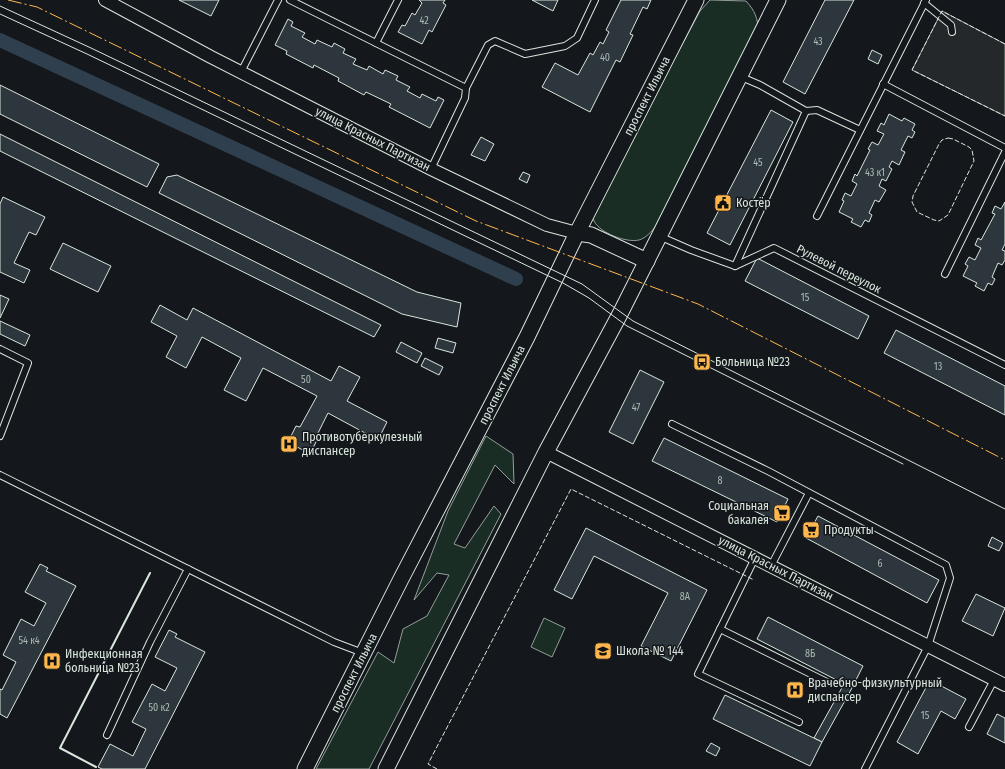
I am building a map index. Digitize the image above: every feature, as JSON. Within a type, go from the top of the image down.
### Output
[{"type":"street","name":"улица Красных Партизан","points":[[105,0],[241,72],[431,169],[546,225],[591,235],[647,261]]},
{"type":"street","name":"проспект Ильича","points":[[305,769],[365,654],[401,579],[526,337],[577,233],[696,0]]},
{"type":"street","points":[[386,769],[546,452],[647,261],[778,0]]},
{"type":"street","name":"улица Красных Партизан","points":[[546,452],[1005,685]]},
{"type":"lane","points":[[241,72],[278,0]]},
{"type":"lane","points":[[290,0],[466,88]]},
{"type":"lane","points":[[376,43],[398,0]]},
{"type":"lane","points":[[431,169],[465,98],[466,88],[488,45],[495,41],[525,54],[565,46],[577,38],[595,0]]},
{"type":"lane","points":[[817,216],[925,1],[951,25],[952,32]]},
{"type":"lane","points":[[740,76],[760,85],[806,111],[817,110],[860,130]]},
{"type":"lane","points":[[882,84],[1005,148]]},
{"type":"lane","points":[[659,236],[691,250],[736,266],[806,111]]},
{"type":"lane","points":[[945,274],[1005,152]]},
{"type":"lane","name":"Рулевой переулок","points":[[736,266],[774,248],[1005,365]]},
{"type":"lane","points":[[0,349],[28,363],[0,436]]},
{"type":"lane","points":[[672,424],[768,471],[946,565],[950,578],[928,646],[865,769]]},
{"type":"lane","points":[[0,475],[334,642],[365,654]]},
{"type":"lane","points":[[771,566],[809,493]]},
{"type":"lane","points":[[755,558],[698,674],[799,722]]},
{"type":"lane","points":[[107,735],[150,642],[188,569]]},
{"type":"lane","points":[[720,629],[827,682]]},
{"type":"lane","points":[[969,728],[994,680]]},
{"type":"green space","points":[[710,0],[746,1],[752,8],[755,15],[758,31],[656,226],[650,233],[639,240],[627,240],[614,236],[607,233],[597,225],[594,220],[593,212],[700,11]]},
{"type":"green space","points":[[486,436],[513,454],[514,484],[495,465],[454,544],[465,548],[494,506],[501,514],[369,769],[316,769],[378,652],[394,663],[403,629],[427,616],[449,575],[437,573],[414,600],[448,511]]},
{"type":"green space","points":[[544,618],[565,628],[552,657],[531,647]]},
{"type":"shaded area","points":[[942,11],[1005,44],[1005,116],[912,70]]},
{"type":"building","points":[[179,0],[219,0],[211,16]]},
{"type":"building","points":[[419,0],[445,0],[443,3],[446,5],[432,32],[429,30],[422,44],[398,32],[402,25],[405,26],[412,13],[415,15],[422,3]]},
{"type":"building","points":[[532,0],[558,0],[553,11]]},
{"type":"building","points":[[621,0],[651,0],[647,9],[643,7],[630,34],[633,35],[620,62],[616,60],[590,112],[542,87],[555,63],[578,75],[590,53],[593,55],[600,42],[603,44],[609,32],[606,30]]},
{"type":"building","points":[[825,0],[854,0],[805,94],[783,82]]},
{"type":"building","points":[[288,19],[293,22],[291,26],[305,33],[302,37],[315,44],[317,40],[332,47],[334,43],[345,49],[343,53],[356,59],[353,64],[367,70],[369,66],[383,74],[385,70],[398,76],[396,80],[410,87],[407,91],[420,98],[422,94],[436,101],[438,97],[444,100],[430,128],[389,107],[391,104],[366,92],[364,95],[338,81],[339,78],[314,65],[313,68],[286,54],[287,51],[275,45]]},
{"type":"building","points":[[872,50],[882,55],[878,64],[868,59]]},
{"type":"building","points":[[0,85],[159,164],[147,187],[0,114]]},
{"type":"building","points":[[771,110],[793,122],[730,245],[707,233]]},
{"type":"building","points":[[889,114],[902,121],[904,118],[915,124],[912,130],[915,132],[912,138],[908,136],[901,150],[905,152],[899,165],[892,161],[889,167],[892,169],[886,181],[882,179],[879,186],[886,190],[879,202],[875,200],[869,213],[872,215],[869,222],[865,220],[861,227],[851,222],[853,219],[839,212],[844,201],[842,200],[845,193],[851,196],[857,184],[852,181],[855,174],[857,176],[870,150],[868,149],[872,142],[878,145],[884,134],[877,131],[881,123],[884,125]]},
{"type":"building","points":[[0,134],[381,325],[374,337],[0,151]]},
{"type":"building","points":[[481,137],[494,144],[485,161],[471,155]]},
{"type":"building","points":[[523,172],[530,175],[527,183],[519,179]]},
{"type":"building","points":[[177,175],[417,292],[461,303],[457,327],[402,314],[159,193],[167,177]]},
{"type":"building","points":[[3,197],[45,217],[36,235],[29,232],[14,263],[30,270],[24,283],[0,272],[0,204]]},
{"type":"building","points":[[1005,202],[1005,244],[1002,250],[1005,251],[1005,260],[1002,265],[998,263],[992,277],[995,279],[992,285],[988,283],[984,291],[975,286],[977,283],[963,276],[968,266],[965,264],[969,257],[975,260],[981,248],[975,245],[978,238],[981,240],[995,214],[992,213],[995,206],[1001,209]]},
{"type":"building","points":[[63,243],[111,266],[98,292],[50,269]]},
{"type":"building","points":[[757,258],[869,316],[858,339],[745,281]]},
{"type":"building","points":[[0,295],[9,299],[0,318]]},
{"type":"building","points":[[160,305],[187,320],[193,308],[331,381],[339,366],[360,377],[347,401],[387,422],[378,440],[328,413],[316,437],[318,438],[310,454],[288,442],[296,426],[300,427],[317,396],[263,368],[246,401],[224,390],[241,358],[202,337],[186,368],[166,357],[177,336],[151,322]]},
{"type":"building","points":[[0,321],[30,335],[25,346],[0,334]]},
{"type":"building","points":[[896,330],[1005,386],[1005,415],[884,353]]},
{"type":"building","points":[[438,338],[456,343],[453,353],[435,348]]},
{"type":"building","points":[[401,342],[422,353],[417,363],[396,352]]},
{"type":"building","points":[[425,358],[443,367],[439,375],[421,366]]},
{"type":"building","points":[[640,370],[664,382],[633,444],[609,432]]},
{"type":"building","points":[[664,438],[788,499],[777,522],[652,461]]},
{"type":"building","points":[[818,516],[939,580],[927,603],[806,538]]},
{"type":"building","points":[[586,528],[707,590],[671,661],[641,646],[668,593],[594,556],[572,599],[554,590]]},
{"type":"building","points":[[992,537],[1003,543],[999,551],[988,546]]},
{"type":"building","points":[[40,564],[48,568],[46,571],[76,586],[7,718],[0,714],[0,689],[2,690],[16,662],[3,655],[21,619],[34,626],[46,603],[25,592]]},
{"type":"building","points":[[976,594],[1005,608],[993,636],[962,621]]},
{"type":"building","points":[[768,617],[863,666],[852,688],[757,639]]},
{"type":"building","points":[[169,630],[177,634],[175,637],[205,652],[145,769],[102,769],[98,767],[110,744],[133,756],[146,729],[132,722],[152,684],[165,691],[177,668],[155,657]]},
{"type":"building","points":[[930,680],[966,699],[955,719],[941,711],[918,754],[897,742]]},
{"type":"building","points":[[844,684],[852,688],[822,742],[814,738]]},
{"type":"building","points":[[725,695],[822,742],[810,766],[713,719]]},
{"type":"building","points":[[997,714],[1005,718],[1005,743],[987,734]]},
{"type":"building","points":[[711,743],[720,748],[716,756],[706,751]]},
{"type":"waterway","points":[[0,40],[516,279]]},
{"type":"tram line","points":[[0,6],[91,48],[582,284],[633,321],[1005,509]]},
{"type":"tram line","points":[[0,14],[87,54],[563,283],[589,298],[627,326],[903,464]]},
{"type":"fence","points":[[1005,44],[942,11],[912,70],[1005,116]]},
{"type":"fence","points":[[948,138],[969,147],[972,150],[974,161],[948,215],[939,221],[917,212],[912,202],[913,196],[939,144],[942,140],[948,138]]},
{"type":"fence","points":[[437,769],[428,764],[571,489],[754,580]]},
{"type":"wall","points":[[96,767],[60,748],[150,573]]},
{"type":"power","points":[[8,0],[37,7],[476,221],[698,304],[1005,460]]},
{"type":"place","name":"Костёр","points":[[723,203]]},
{"type":"place","name":"Больница №23","points":[[702,362]]},
{"type":"place","name":"Противотуберкулезный диспансер","points":[[289,444]]},
{"type":"place","name":"Социальная бакалея","points":[[782,513]]},
{"type":"place","name":"Продукты","points":[[811,530]]},
{"type":"place","name":"Школа № 144","points":[[603,651]]},
{"type":"place","name":"Инфекционная больница №23","points":[[52,661]]},
{"type":"place","name":"Врачебно-физкультурный диспансер","points":[[795,690]]}]
